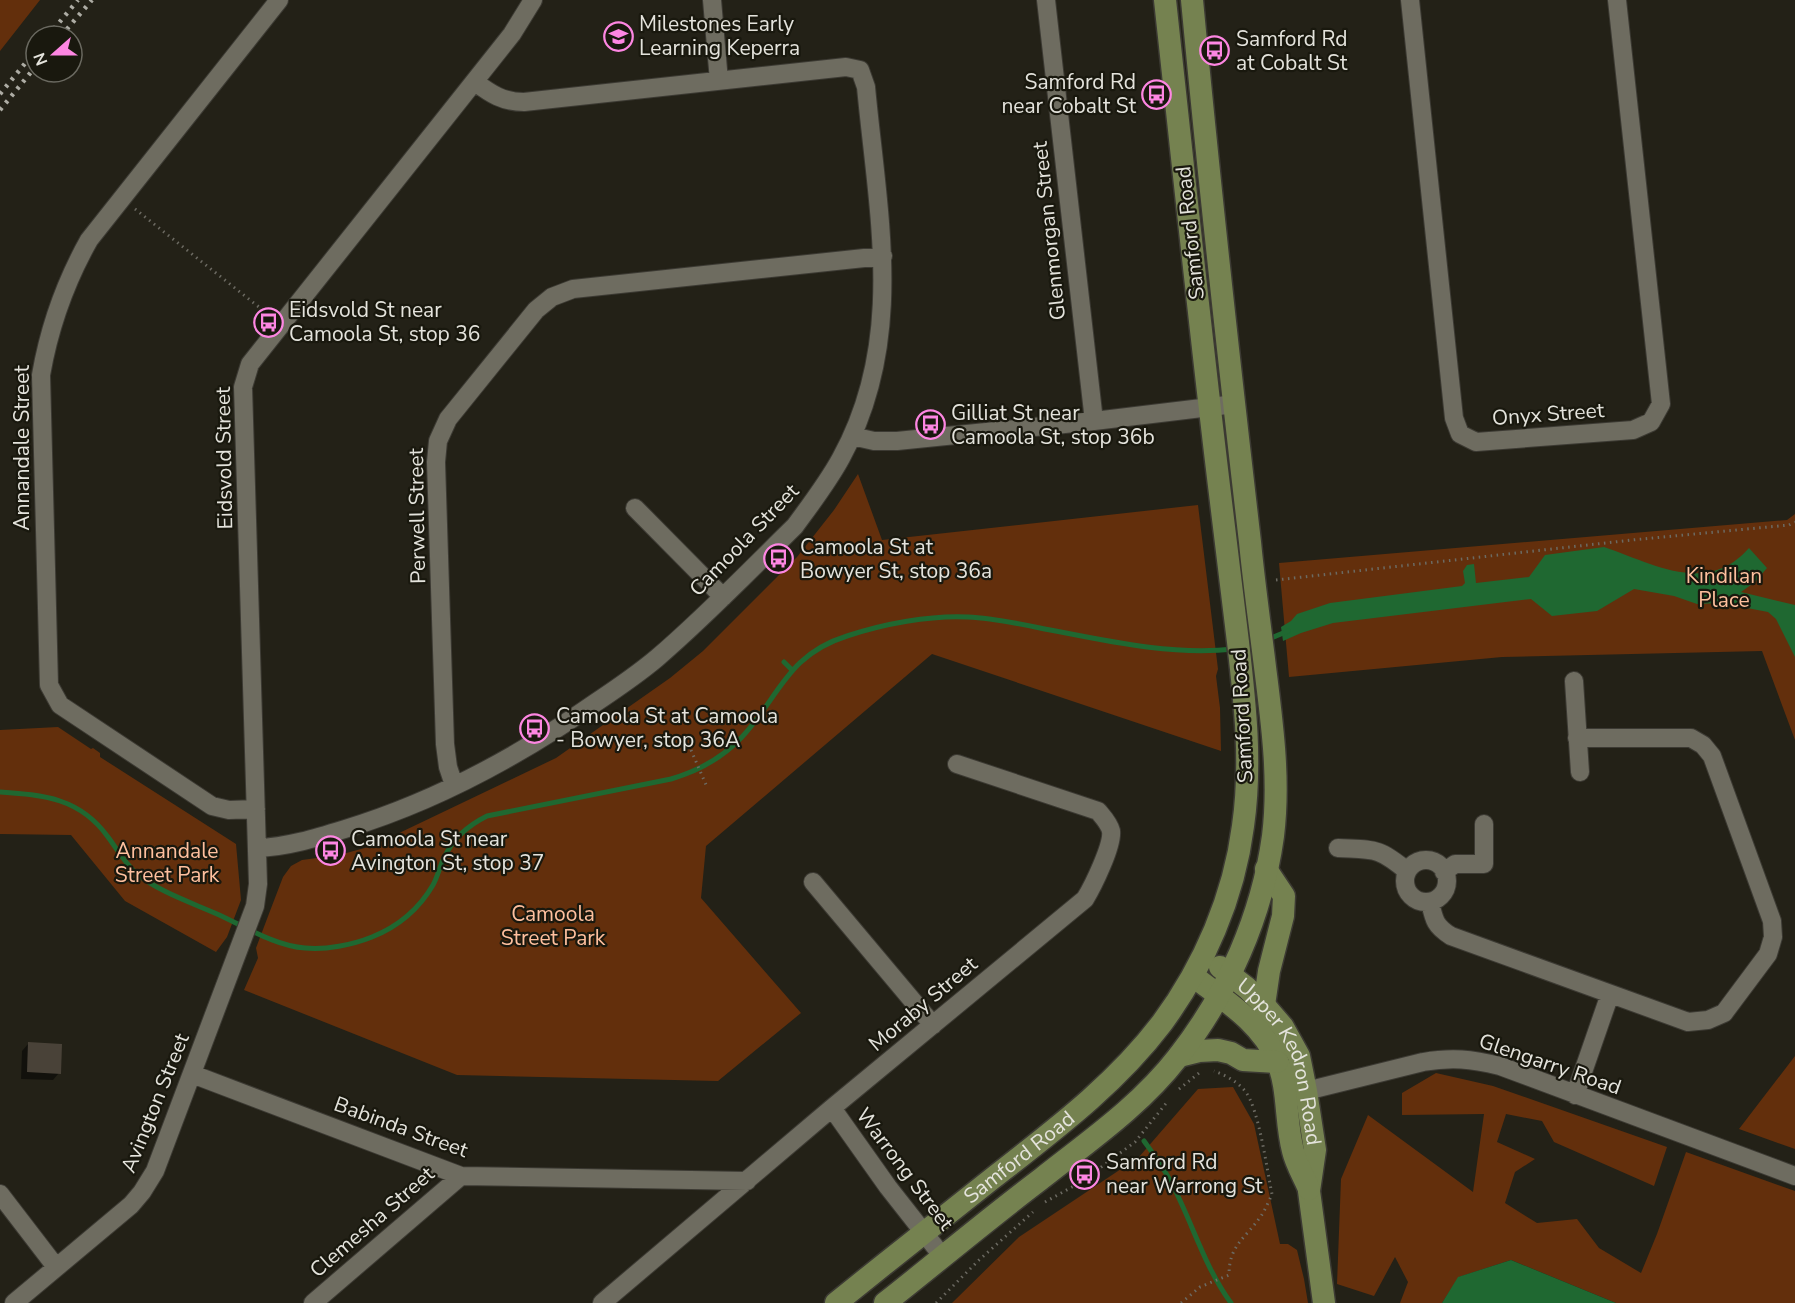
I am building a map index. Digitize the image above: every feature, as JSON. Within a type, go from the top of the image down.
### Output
[{"type":"main road","name":"Samford Road","points":[[836,1303],[1047,1136],[1115,1077],[1161,1024],[1193,976],[1204,956],[1227,897],[1243,828],[1248,760],[1246,707],[1209,407],[1166,0]]},
{"type":"main road","name":"Samford Road","points":[[885,1303],[1127,1110],[1179,1056],[1231,975],[1251,923],[1266,869],[1272,836],[1276,775],[1272,720],[1235,404],[1192,0]]},
{"type":"main road","points":[[1264,1005],[1284,896],[1266,869]]},
{"type":"main road","name":"Upper Kedron Road","points":[[1204,956],[1231,975],[1264,1005],[1283,1027],[1299,1056],[1293,1152],[1310,1191],[1324,1303]]},
{"type":"main road","name":"Upper Kedron Road","points":[[1193,976],[1256,1027],[1296,1094]]},
{"type":"main road","points":[[1179,1056],[1199,1051],[1218,1050],[1231,1053],[1243,1060],[1277,1062]]},
{"type":"street","name":"Annandale Street","points":[[256,809],[229,810],[212,806],[60,705],[49,685],[41,375],[45,350],[75,265],[89,240],[279,0]]},
{"type":"street","name":"Eidsvold Street","points":[[255,906],[258,884],[243,387],[250,364],[475,82],[512,34],[533,0]]},
{"type":"street","points":[[712,0],[719,81]]},
{"type":"street","name":"Glenmorgan Street","points":[[1046,0],[1094,421]]},
{"type":"street","name":"Onyx Street","points":[[1410,0],[1454,418],[1460,434],[1476,442],[1633,430],[1651,422],[1661,404],[1617,0]]},
{"type":"street","name":"Camoola Street","points":[[257,848],[286,846],[360,825],[454,785],[537,742],[603,698],[657,658],[795,526],[827,482],[852,436],[870,388],[878,355],[883,310],[883,256],[866,87],[860,70],[846,67],[513,102],[491,94],[475,82]]},
{"type":"street","name":"Perwell Street","points":[[454,785],[448,767],[445,744],[436,462],[438,441],[448,419],[536,310],[552,297],[573,289],[883,256]]},
{"type":"street","points":[[852,436],[886,442],[1235,404]]},
{"type":"street","points":[[635,507],[723,597]]},
{"type":"street","points":[[1574,681],[1580,772]]},
{"type":"street","points":[[1430,902],[1433,917],[1439,928],[1451,936],[1688,1022],[1708,1020],[1724,1013],[1768,954],[1773,937],[1772,921],[1712,756],[1703,745],[1691,738],[1578,738]]},
{"type":"street","name":"Moraby Street","points":[[602,1303],[832,1108],[1085,899],[1098,878],[1111,833],[1106,820],[1098,811],[957,764]]},
{"type":"street","points":[[1444,872],[1455,864],[1484,864],[1484,824]]},
{"type":"street","points":[[1338,848],[1375,850],[1386,854],[1407,872]]},
{"type":"street","points":[[1422,861],[1435,863],[1444,872],[1445,891],[1436,900],[1430,902],[1414,899],[1409,894],[1405,879],[1407,872],[1411,866],[1422,861]]},
{"type":"street","points":[[813,882],[933,1025]]},
{"type":"street","name":"Avington Street","points":[[14,1303],[131,1205],[155,1171],[255,906]]},
{"type":"street","points":[[1575,1095],[1610,994]]},
{"type":"street","name":"Glengarry Road","points":[[1296,1094],[1396,1068],[1458,1058],[1500,1066],[1795,1176]]},
{"type":"street","name":"Babinda Street","points":[[192,1074],[460,1176],[747,1181]]},
{"type":"street","name":"Warrong Street","points":[[832,1108],[888,1187],[943,1257]]},
{"type":"street","name":"Clemesha Street","points":[[313,1303],[460,1176]]},
{"type":"street","points":[[0,1194],[56,1267]]},
{"type":"path","points":[[122,198],[282,325]]},
{"type":"path","points":[[1276,580],[1632,540],[1789,525],[1795,522]]},
{"type":"path","points":[[692,750],[707,787]]},
{"type":"path","points":[[1214,1064],[1214,1071]]},
{"type":"path","points":[[1044,1203],[1082,1182],[1135,1142],[1167,1101],[1186,1082],[1199,1073],[1214,1071],[1227,1076],[1246,1091],[1256,1118],[1272,1194],[1261,1216],[1234,1248],[1229,1262],[1229,1275],[1200,1287],[1180,1303]]},
{"type":"path","points":[[936,1303],[979,1260],[1037,1208]]},
{"type":"green space","points":[[0,0],[40,0],[0,51]]},
{"type":"green space","name":"Camoola Street Park","points":[[858,474],[882,540],[1198,505],[1218,669],[1216,676],[1220,708],[1221,751],[932,654],[706,846],[701,898],[801,1013],[718,1081],[457,1075],[244,990],[258,958],[256,948],[270,911],[283,877],[291,866],[302,860],[339,855],[372,846],[556,758],[670,678],[703,651],[797,557],[834,510]]},
{"type":"green space","name":"Kindilan Place","points":[[1795,514],[1795,740],[1762,651],[1502,657],[1289,677],[1279,563],[1787,520]]},
{"type":"green space","name":"Annandale Street Park","points":[[58,727],[100,753],[100,757],[236,844],[241,900],[227,937],[216,952],[125,901],[71,835],[0,834],[0,730]]},
{"type":"green space","points":[[1795,1056],[1795,1149],[1739,1129]]},
{"type":"green space","points":[[1436,1073],[1493,1086],[1667,1147],[1654,1186],[1554,1142],[1542,1121],[1506,1114],[1497,1142],[1535,1159],[1515,1172],[1505,1203],[1537,1223],[1577,1219],[1599,1248],[1641,1273],[1686,1152],[1795,1191],[1795,1303],[1616,1303],[1511,1260],[1459,1277],[1442,1303],[1400,1303],[1408,1282],[1395,1257],[1374,1296],[1337,1284],[1341,1179],[1368,1115],[1473,1192],[1484,1114],[1402,1115],[1402,1093]]},
{"type":"green space","points":[[1233,1087],[1254,1124],[1280,1244],[1288,1244],[1297,1250],[1308,1303],[952,1303],[1019,1237],[1139,1157],[1198,1089]]},
{"type":"shaded area","points":[[1604,547],[1679,572],[1698,573],[1716,570],[1733,562],[1749,548],[1767,568],[1755,582],[1741,592],[1795,605],[1795,657],[1776,619],[1768,612],[1721,603],[1697,604],[1674,596],[1634,589],[1597,611],[1552,616],[1531,599],[1333,623],[1283,641],[1281,627],[1297,614],[1330,603],[1462,586],[1465,583],[1463,571],[1467,565],[1474,564],[1476,583],[1529,577],[1545,555]]},
{"type":"shaded area","points":[[1511,1260],[1616,1303],[1442,1303],[1458,1277]]},
{"type":"building","points":[[28,1042],[62,1044],[61,1074],[27,1072]]},
{"type":"waterway","points":[[0,792],[46,797],[73,806],[97,824],[136,873],[175,896],[282,944],[305,948],[330,948],[372,937],[407,916],[433,885],[443,859],[457,837],[487,816],[671,779],[709,763],[741,738],[785,679],[810,654],[826,644],[847,636],[907,621],[938,617],[968,617],[986,618],[1161,649],[1210,651],[1234,649]]},
{"type":"waterway","points":[[1269,639],[1288,631]]},
{"type":"waterway","points":[[784,662],[792,670]]},
{"type":"waterway","points":[[1144,1141],[1169,1178],[1213,1274],[1231,1303]]},
{"type":"railway","points":[[58,24],[78,0]]},
{"type":"railway","points":[[71,24],[92,0]]},
{"type":"railway","points":[[0,94],[24,65]]},
{"type":"railway","points":[[0,110],[24,81]]},
{"type":"place","name":"Milestones Early Learning Keperra","points":[[618,36]]},
{"type":"place","name":"Samford Rd at Cobalt St","points":[[1215,51]]},
{"type":"place","name":"Samford Rd near Cobalt St","points":[[1157,94]]},
{"type":"place","name":"Eidsvold St near Camoola St, stop 36","points":[[268,322]]},
{"type":"place","name":"Gilliat St near Camoola St, stop 36b","points":[[930,425]]},
{"type":"place","name":"Camoola St at Bowyer St, stop 36a","points":[[779,559]]},
{"type":"place","name":"Camoola St at Camoola - Bowyer, stop 36A","points":[[535,728]]},
{"type":"place","name":"Camoola St near Avington St, stop 37","points":[[330,851]]},
{"type":"place","name":"Samford Rd near Warrong St","points":[[1085,1174]]}]
